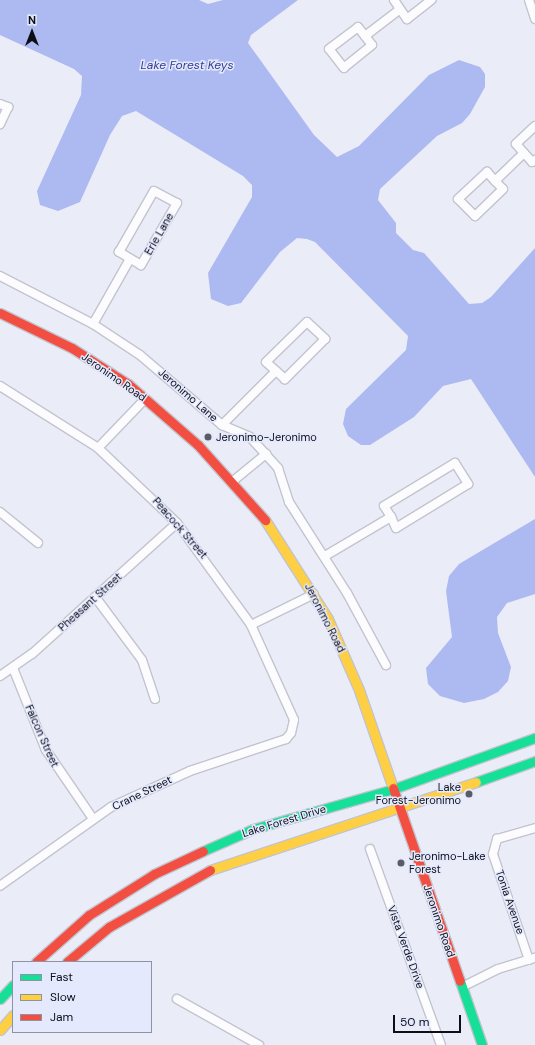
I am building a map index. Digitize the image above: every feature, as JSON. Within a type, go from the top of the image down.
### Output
[{"type":"main road","name":"Jeronimo Road","points":[[0,313],[72,348],[145,399],[233,481],[274,531],[314,594],[359,690],[482,1045]]},
{"type":"main road","name":"Lake Forest Drive","points":[[37,961],[89,915],[154,874],[211,847],[253,829],[393,789],[535,738]]},
{"type":"main road","name":"Lake Forest Drive","points":[[68,961],[109,927],[216,866],[400,810],[535,761]]},
{"type":"main road","points":[[0,999],[12,986]]},
{"type":"main road","points":[[0,1030],[12,1016]]},
{"type":"street","points":[[394,0],[399,10],[407,19],[431,0]]},
{"type":"street","points":[[529,0],[535,19]]},
{"type":"street","points":[[365,36],[399,10]]},
{"type":"street","points":[[358,27],[365,36],[372,45],[344,68],[329,49],[358,27]]},
{"type":"street","points":[[0,104],[8,107],[0,124]]},
{"type":"street","points":[[535,126],[516,144],[532,162],[535,160]]},
{"type":"street","points":[[495,181],[524,153]]},
{"type":"street","points":[[487,172],[495,181],[503,189],[475,216],[458,199],[487,172]]},
{"type":"street","name":"Erie Lane","points":[[154,191],[177,204],[142,265],[130,258],[119,252],[154,191]]},
{"type":"street","name":"Erie Lane","points":[[93,324],[130,258]]},
{"type":"street","name":"Jeronimo Lane","points":[[0,276],[93,324],[140,355],[222,425],[250,437],[281,473],[289,502],[325,556],[386,665]]},
{"type":"street","points":[[307,322],[325,339],[285,380],[276,371],[266,362],[307,322]]},
{"type":"street","points":[[222,425],[276,371]]},
{"type":"street","name":"Peacock Street","points":[[0,386],[98,448],[177,523],[251,625],[290,708],[294,726]]},
{"type":"street","points":[[98,448],[145,399]]},
{"type":"street","points":[[233,481],[266,454]]},
{"type":"street","points":[[455,463],[468,484],[396,528],[391,517],[384,506],[455,463]]},
{"type":"street","points":[[0,512],[38,543]]},
{"type":"street","points":[[325,556],[391,517]]},
{"type":"street","name":"Pheasant Street","points":[[0,676],[13,668],[96,598],[177,523]]},
{"type":"street","points":[[251,625],[314,594]]},
{"type":"street","points":[[96,598],[142,660],[156,699]]},
{"type":"street","name":"Falcon Street","points":[[13,668],[46,750],[92,819]]},
{"type":"street","name":"Crane Street","points":[[2,881],[92,819],[190,771],[286,739],[294,726]]},
{"type":"street","name":"Tonia Avenue","points":[[532,959],[493,854],[494,844],[498,839],[535,828]]},
{"type":"street","name":"Vista Verde Drive","points":[[370,849],[441,1045]]},
{"type":"street","points":[[462,987],[532,959]]},
{"type":"street","points":[[177,999],[259,1045]]},
{"type":"water","name":"Lake Forest Keys","points":[[0,0],[199,0],[208,4],[223,0],[298,0],[251,35],[248,43],[314,135],[337,157],[359,146],[429,75],[459,60],[480,67],[485,74],[485,87],[470,114],[462,123],[437,136],[380,189],[378,200],[396,223],[396,233],[413,250],[424,253],[469,304],[482,303],[491,297],[535,248],[535,477],[471,379],[443,386],[414,417],[370,445],[361,445],[348,436],[343,424],[346,409],[406,350],[408,336],[315,242],[307,239],[297,238],[280,252],[241,303],[228,306],[211,299],[208,273],[252,197],[252,185],[243,176],[136,111],[122,116],[110,135],[80,202],[58,211],[40,205],[37,191],[81,95],[82,76],[74,69],[0,35]]},
{"type":"water","points":[[535,519],[535,594],[507,603],[497,617],[498,633],[511,667],[508,681],[498,692],[484,699],[464,703],[440,696],[428,684],[426,668],[452,637],[446,591],[449,576],[459,564]]},
{"type":"traffic: fast","points":[[203,851],[253,829],[393,789],[535,738]]},
{"type":"traffic: fast","points":[[476,782],[535,761]]},
{"type":"traffic: fast","points":[[460,981],[482,1045]]},
{"type":"traffic: fast","points":[[0,999],[12,986]]},
{"type":"traffic: slow","points":[[265,520],[328,619],[359,690],[393,788]]},
{"type":"traffic: slow","points":[[210,870],[476,782]]},
{"type":"traffic: slow","points":[[0,1030],[12,1016]]},
{"type":"traffic: jam","points":[[0,313],[72,348],[128,384],[198,445],[265,520]]},
{"type":"traffic: jam","points":[[393,788],[460,981]]},
{"type":"traffic: jam","points":[[37,961],[89,915],[154,874],[203,851]]},
{"type":"traffic: jam","points":[[68,961],[109,927],[210,870]]},
{"type":"place","name":"Jeronimo-Jeronimo","points":[[208,437]]},
{"type":"place","name":"Lake Forest-Jeronimo","points":[[469,794]]},
{"type":"place","name":"Jeronimo-Lake Forest","points":[[401,863]]}]
